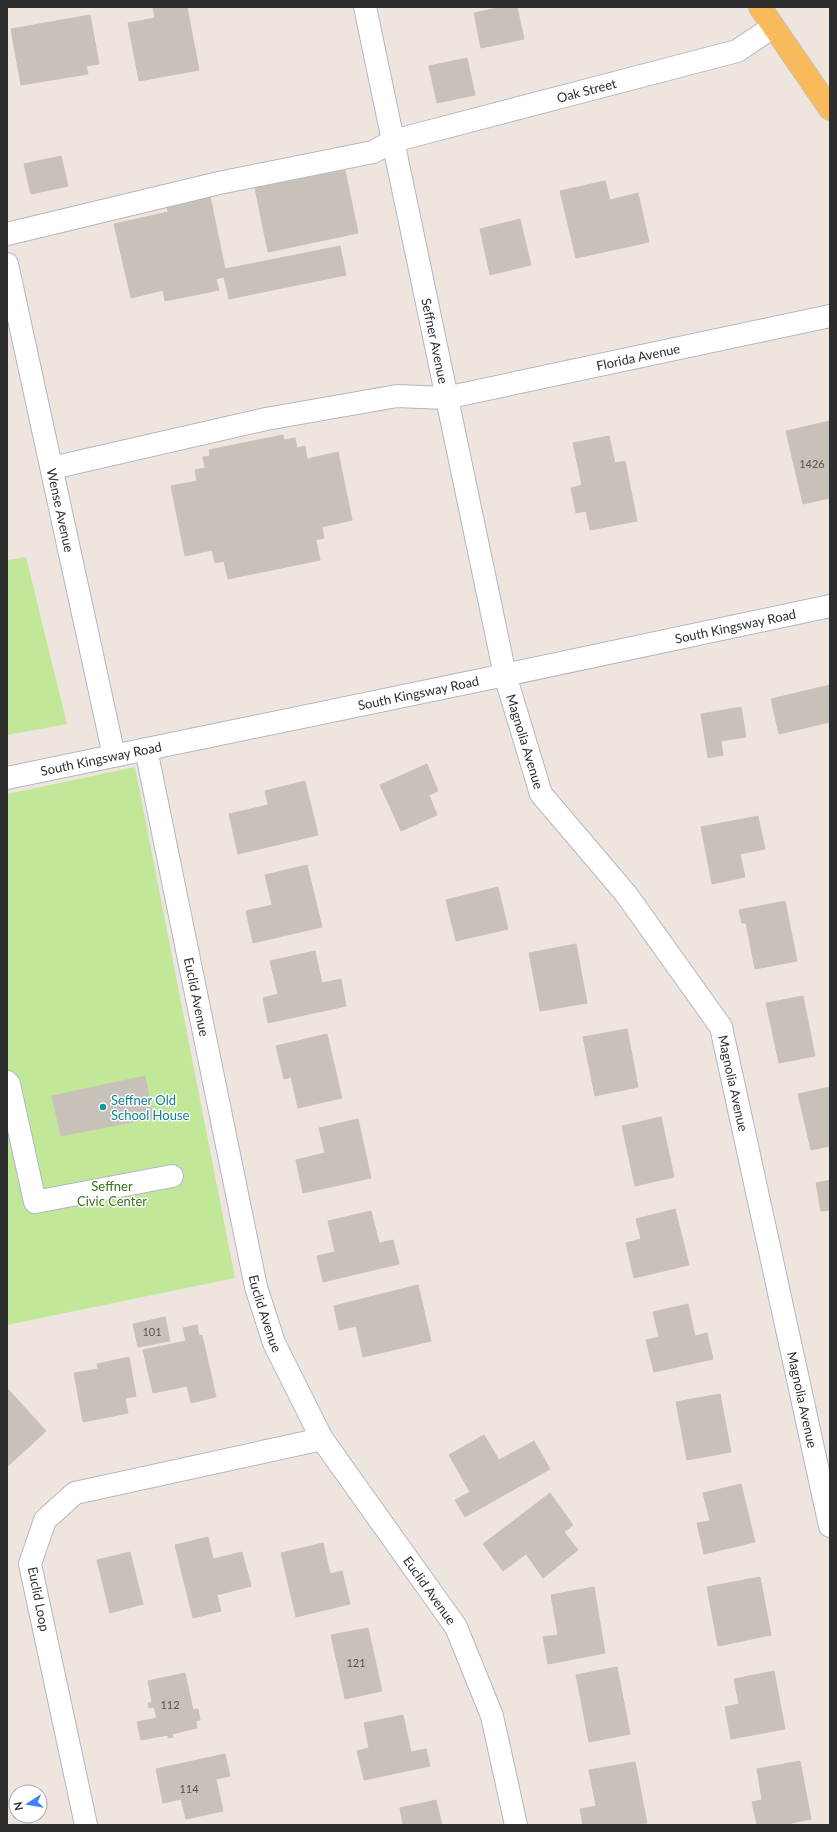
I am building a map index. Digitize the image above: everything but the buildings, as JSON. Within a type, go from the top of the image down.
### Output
[{"type":"main road","points":[[760,7],[830,108]]},
{"type":"street","name":"Seffner Avenue","points":[[364,7],[393,141],[445,398],[505,675]]},
{"type":"street","name":"Oak Street","points":[[7,234],[219,183],[373,152],[393,141],[737,51],[773,27]]},
{"type":"street","name":"Wense Avenue","points":[[7,264],[14,333],[52,468],[114,756]]},
{"type":"street","name":"Florida Avenue","points":[[52,468],[274,418],[397,396],[445,398],[830,316]]},
{"type":"street","name":"South Kingsway Road","points":[[7,778],[830,606]]},
{"type":"street","name":"Magnolia Avenue","points":[[505,675],[541,794],[626,894],[722,1027],[830,1526]]},
{"type":"street","name":"Euclid Avenue","points":[[146,749],[256,1287],[274,1343],[322,1439],[456,1627],[492,1716],[516,1825]]},
{"type":"street","points":[[7,1082],[9,1084],[35,1202],[172,1176]]},
{"type":"street","name":"Euclid Loop","points":[[86,1825],[30,1564],[45,1520],[75,1493],[322,1439]]},
{"type":"green space","points":[[26,557],[67,724],[7,735],[7,560]]},
{"type":"green space","name":"Seffner Civic Center","points":[[135,767],[235,1278],[7,1325],[7,794]]},
{"type":"place","name":"Seffner Old School House","points":[[103,1107]]}]
